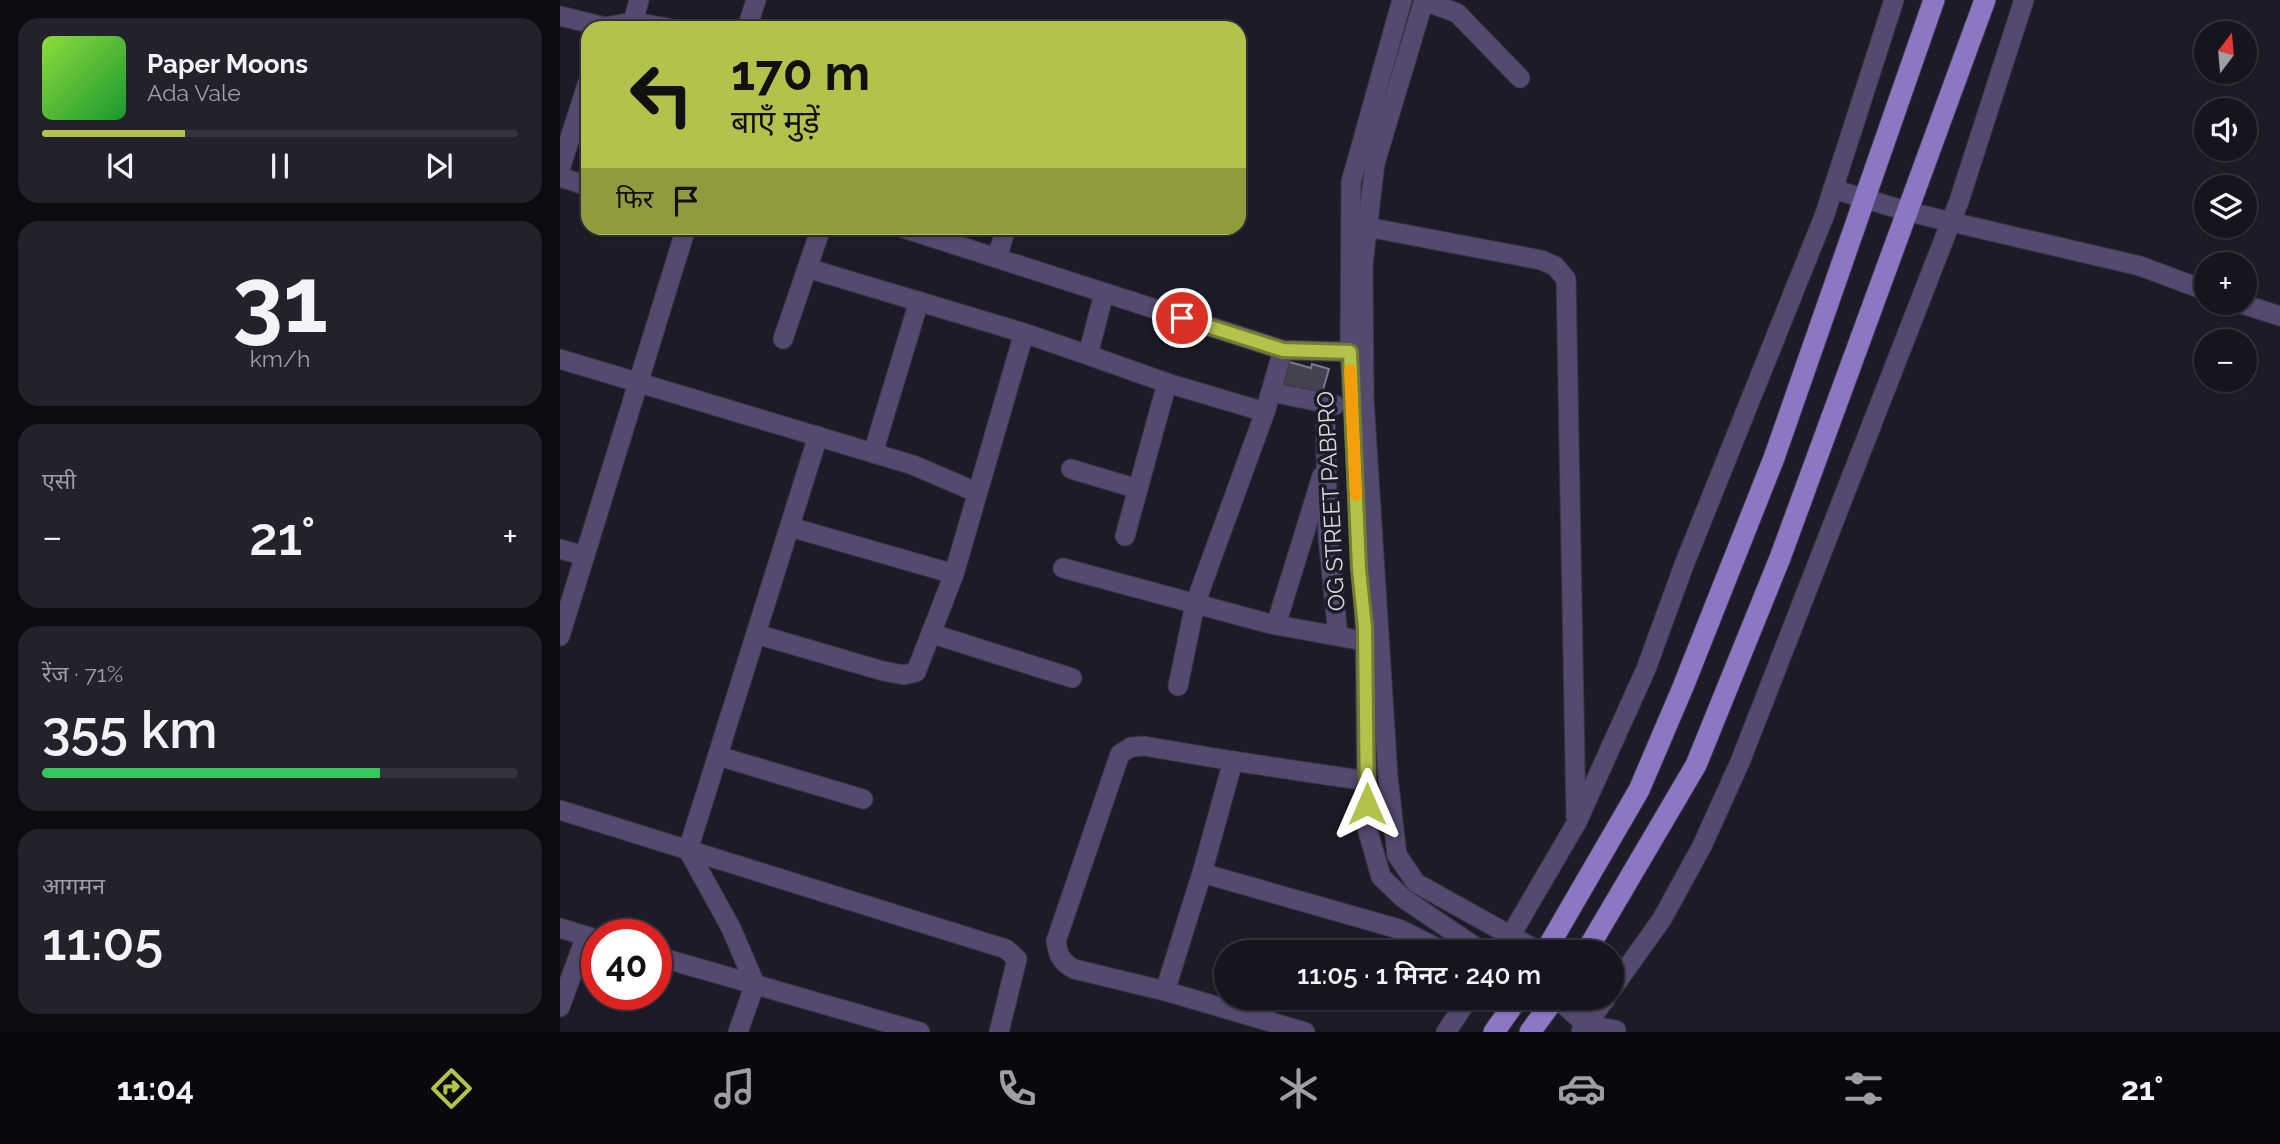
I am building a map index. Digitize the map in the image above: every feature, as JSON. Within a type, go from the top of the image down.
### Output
[{"type":"main road","points":[[1550,940],[1639,790],[1774,458],[1934,0]]},
{"type":"main road","points":[[1593,940],[1696,765],[1780,558],[1985,0]]},
{"type":"main road","points":[[1494,1032],[1510,1010]]},
{"type":"main road","points":[[1530,1032],[1547,1010]]},
{"type":"street","points":[[633,21],[639,0]]},
{"type":"street","points":[[749,21],[756,0]]},
{"type":"street","name":"OG STREET PABPRO","points":[[1402,0],[1351,181],[1352,408],[1372,642],[1397,855],[1416,883],[1522,940]]},
{"type":"street","points":[[1509,940],[1577,822],[1646,669],[1684,565],[1833,189],[1894,0]]},
{"type":"street","points":[[1624,971],[1662,919],[1702,846],[1740,762],[1950,222],[2024,0]]},
{"type":"street","points":[[1424,1],[1457,13],[1520,78]]},
{"type":"street","name":"OG STREET PABPRO","points":[[1424,1],[1375,163],[1363,264],[1364,399],[1372,642],[1367,828],[1381,877],[1403,898],[1465,940]]},
{"type":"street","points":[[560,16],[581,22]]},
{"type":"street","points":[[560,169],[581,104]]},
{"type":"street","points":[[560,177],[581,184]]},
{"type":"street","points":[[1833,189],[1909,212],[2140,266],[2194,286]]},
{"type":"street","points":[[1367,227],[1541,260],[1555,265],[1566,279],[1577,822]]},
{"type":"street","points":[[560,636],[684,235]]},
{"type":"street","points":[[783,339],[819,235]]},
{"type":"street","points":[[934,235],[997,258],[1283,350],[1350,352]]},
{"type":"street","points":[[997,258],[1004,235]]},
{"type":"street","points":[[807,268],[1024,333],[1167,383],[1265,412]]},
{"type":"street","points":[[1088,355],[1104,293]]},
{"type":"street","points":[[873,453],[919,302]]},
{"type":"street","points":[[2257,309],[2280,316]]},
{"type":"street","points":[[756,634],[840,660],[904,675],[916,672],[933,634],[954,574],[1024,333]]},
{"type":"street","points":[[1178,686],[1195,604],[1265,412],[1283,350]]},
{"type":"street","points":[[560,359],[873,453],[976,492]]},
{"type":"street","points":[[1125,536],[1167,383]]},
{"type":"street","points":[[1271,392],[1352,408]]},
{"type":"street","points":[[1325,403],[1328,537],[1338,636]]},
{"type":"street","points":[[738,1032],[755,985],[731,928],[688,850],[818,436]]},
{"type":"street","points":[[1276,625],[1326,462]]},
{"type":"street","points":[[1071,470],[1138,489]]},
{"type":"street","points":[[790,527],[954,574]]},
{"type":"street","points":[[560,548],[585,556]]},
{"type":"street","points":[[1063,568],[1276,625],[1372,642]]},
{"type":"street","points":[[933,634],[1072,678]]},
{"type":"street","points":[[1305,1032],[1165,991],[1074,969],[1063,963],[1056,941],[1120,754],[1131,747],[1144,746],[1367,781]]},
{"type":"street","points":[[718,756],[863,799]]},
{"type":"street","points":[[1165,991],[1233,761]]},
{"type":"street","points":[[560,810],[1012,952],[1017,959],[1016,968],[999,1032]]},
{"type":"street","points":[[1202,873],[1399,929],[1421,940]]},
{"type":"street","points":[[560,928],[581,934]]},
{"type":"street","points":[[560,1007],[581,960]]},
{"type":"street","points":[[672,961],[920,1032]]},
{"type":"street","points":[[1446,1032],[1461,1010]]},
{"type":"street","points":[[1566,1010],[1583,1029],[1617,1031],[1610,1010]]},
{"type":"street","points":[[1583,1029],[1596,1010]]},
{"type":"building","points":[[1286,361],[1311,368],[1312,364],[1329,369],[1321,397],[1280,385]]},
{"type":"slow traffic","points":[[1350,370],[1356,495]]},
{"type":"route","points":[[1182,318],[1283,350],[1350,352],[1359,569],[1365,628],[1367,804]]}]
